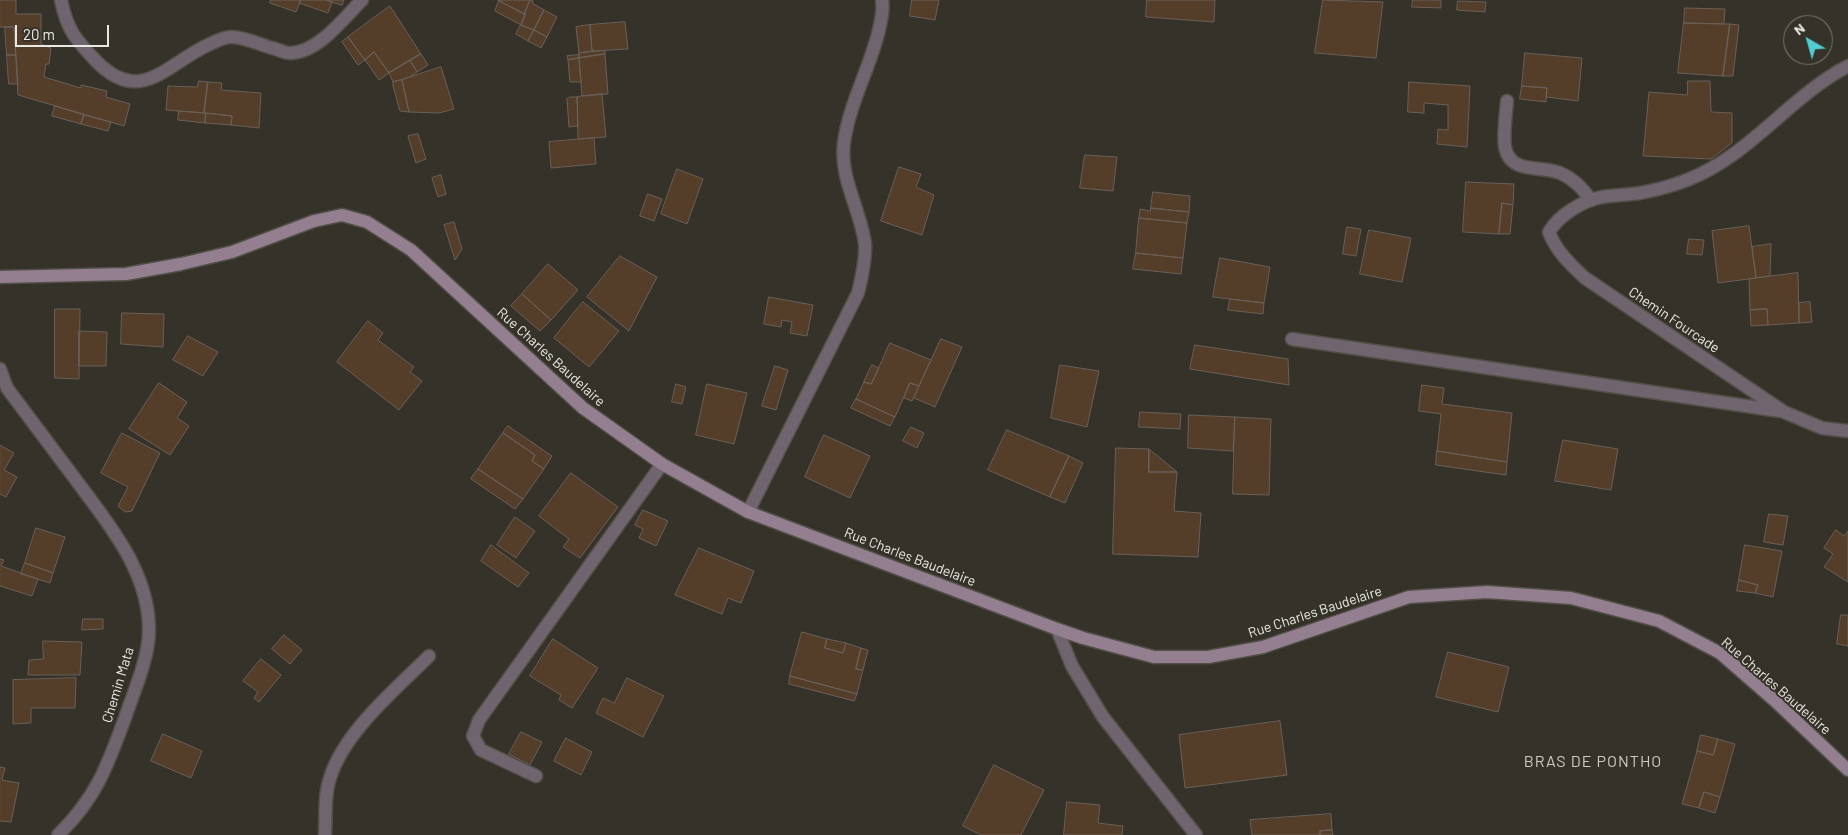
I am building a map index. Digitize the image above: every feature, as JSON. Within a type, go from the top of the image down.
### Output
[{"type":"main road","name":"Rue Charles Baudelaire","points":[[0,277],[126,274],[232,252],[314,221],[342,216],[367,222],[411,250],[583,408],[662,464],[748,512],[1057,629],[1154,657],[1208,657],[1263,647],[1409,597],[1487,592],[1571,598],[1659,621],[1720,653],[1774,700],[1848,770]]},
{"type":"street","points":[[61,0],[68,26],[78,43],[108,73],[122,80],[137,82],[152,78],[205,46],[232,36],[290,53],[313,47],[362,0]]},
{"type":"street","points":[[748,512],[858,293],[864,268],[865,243],[847,178],[843,144],[852,110],[876,42],[883,9],[882,0]]},
{"type":"street","name":"Chemin Fourcade","points":[[1848,66],[1831,74],[1809,91],[1747,146],[1698,176],[1668,187],[1591,200],[1562,217],[1549,232],[1558,250],[1585,278],[1784,412],[1822,428],[1848,431]]},
{"type":"street","points":[[1507,101],[1505,148],[1512,160],[1524,167],[1558,172],[1578,183],[1591,200]]},
{"type":"street","points":[[1292,339],[1784,412]]},
{"type":"street","name":"Chemin Mata","points":[[0,369],[3,393],[117,536],[146,598],[149,631],[142,666],[108,764],[91,798],[71,823],[58,835]]},
{"type":"street","points":[[536,776],[481,750],[473,736],[479,720],[662,464]]},
{"type":"street","points":[[1057,629],[1072,666],[1103,717],[1196,835]]},
{"type":"street","points":[[325,835],[326,794],[330,778],[340,756],[363,722],[429,656]]},
{"type":"building","points":[[0,0],[16,0],[16,14],[41,14],[41,44],[51,48],[49,64],[46,64],[44,77],[81,88],[81,85],[107,91],[106,97],[130,104],[124,126],[18,95],[14,27],[0,27]]},
{"type":"building","points":[[271,0],[301,0],[296,12],[270,3]]},
{"type":"building","points":[[301,0],[326,0],[332,2],[328,13],[299,3]]},
{"type":"building","points":[[326,0],[344,0],[342,5]]},
{"type":"building","points":[[498,0],[530,0],[524,14]]},
{"type":"building","points":[[530,0],[533,0],[532,3],[544,10],[534,30],[521,25]]},
{"type":"building","points":[[912,0],[939,0],[935,20],[910,16]]},
{"type":"building","points":[[1147,0],[1215,0],[1214,22],[1146,17]]},
{"type":"building","points":[[1323,0],[1383,2],[1376,58],[1315,53]]},
{"type":"building","points":[[1413,0],[1441,0],[1441,8],[1412,7]]},
{"type":"building","points":[[499,1],[526,14],[521,25],[495,11]]},
{"type":"building","points":[[1458,1],[1486,2],[1485,12],[1457,10]]},
{"type":"building","points":[[390,6],[421,54],[389,73],[374,52],[365,60],[348,37]]},
{"type":"building","points":[[1685,8],[1725,9],[1724,24],[1684,23]]},
{"type":"building","points":[[544,10],[557,17],[547,37],[534,30]]},
{"type":"building","points":[[625,22],[628,49],[592,51],[590,25]]},
{"type":"building","points":[[1684,23],[1730,24],[1723,76],[1678,73]]},
{"type":"building","points":[[1730,24],[1739,25],[1733,76],[1723,76]]},
{"type":"building","points":[[521,25],[534,30],[528,41],[516,34]]},
{"type":"building","points":[[590,25],[592,51],[579,53],[576,27]]},
{"type":"building","points":[[5,27],[14,27],[16,55],[7,55]]},
{"type":"building","points":[[534,30],[547,37],[541,48],[528,41]]},
{"type":"building","points":[[348,37],[365,60],[358,65],[342,42]]},
{"type":"building","points":[[605,51],[605,54],[579,58],[579,53]]},
{"type":"building","points":[[374,52],[389,73],[379,80],[365,60]]},
{"type":"building","points":[[1525,53],[1582,58],[1578,101],[1546,97],[1547,88],[1522,86]]},
{"type":"building","points":[[421,54],[428,65],[417,72],[410,60]]},
{"type":"building","points":[[605,54],[608,94],[582,96],[579,58]]},
{"type":"building","points":[[7,55],[16,55],[18,84],[9,84]]},
{"type":"building","points":[[579,55],[579,58],[568,60],[567,56]]},
{"type":"building","points":[[579,58],[581,82],[570,82],[568,60]]},
{"type":"building","points":[[410,60],[417,72],[410,77],[393,82],[389,73]]},
{"type":"building","points":[[441,67],[454,109],[439,113],[409,112],[402,80]]},
{"type":"building","points":[[402,80],[409,112],[400,111],[393,86],[393,82]]},
{"type":"building","points":[[199,81],[208,82],[204,113],[166,110],[168,86],[197,87]]},
{"type":"building","points":[[1688,81],[1710,81],[1711,112],[1732,113],[1732,143],[1711,159],[1643,156],[1649,92],[1687,95]]},
{"type":"building","points":[[208,82],[222,83],[221,90],[261,93],[259,128],[231,125],[232,116],[204,113]]},
{"type":"building","points":[[1409,82],[1470,86],[1467,147],[1437,144],[1438,129],[1448,130],[1448,105],[1424,103],[1424,113],[1408,112]]},
{"type":"building","points":[[1522,86],[1547,88],[1546,102],[1520,99]]},
{"type":"building","points":[[602,94],[606,137],[578,139],[577,97]]},
{"type":"building","points":[[577,97],[578,126],[569,127],[567,99]]},
{"type":"building","points":[[55,106],[84,115],[81,124],[52,116]]},
{"type":"building","points":[[179,111],[206,113],[205,123],[178,120]]},
{"type":"building","points":[[206,113],[232,116],[231,125],[205,123]]},
{"type":"building","points":[[84,115],[111,122],[108,131],[81,124]]},
{"type":"building","points":[[418,134],[426,159],[416,163],[408,136]]},
{"type":"building","points":[[594,138],[596,164],[551,168],[549,142]]},
{"type":"building","points":[[1085,155],[1117,157],[1113,191],[1080,188]]},
{"type":"building","points":[[899,167],[921,174],[916,187],[934,195],[922,235],[881,221]]},
{"type":"building","points":[[677,169],[703,179],[687,224],[661,214]]},
{"type":"building","points":[[441,175],[446,194],[438,197],[432,178]]},
{"type":"building","points":[[1466,182],[1514,184],[1513,205],[1502,203],[1499,234],[1463,232]]},
{"type":"building","points":[[1153,192],[1190,196],[1189,212],[1151,208]]},
{"type":"building","points":[[648,194],[662,199],[654,221],[640,216]]},
{"type":"building","points":[[1502,203],[1513,205],[1510,234],[1499,234]]},
{"type":"building","points":[[1151,208],[1189,212],[1187,223],[1139,218],[1140,209],[1150,211]]},
{"type":"building","points":[[1139,218],[1187,223],[1183,258],[1136,253]]},
{"type":"building","points":[[454,222],[462,249],[455,260],[444,225]]},
{"type":"building","points":[[1749,226],[1756,278],[1718,283],[1712,231]]},
{"type":"building","points":[[1347,227],[1361,229],[1356,256],[1343,254]]},
{"type":"building","points":[[1369,230],[1411,238],[1402,282],[1360,274]]},
{"type":"building","points":[[1689,239],[1704,240],[1702,255],[1687,254]]},
{"type":"building","points":[[1771,244],[1770,276],[1756,278],[1752,247]]},
{"type":"building","points":[[1136,253],[1183,258],[1181,274],[1133,269]]},
{"type":"building","points":[[620,256],[657,277],[629,331],[587,297]]},
{"type":"building","points":[[1220,258],[1270,267],[1264,303],[1213,297]]},
{"type":"building","points":[[548,264],[578,290],[551,320],[522,294]]},
{"type":"building","points":[[1798,273],[1799,323],[1768,325],[1767,309],[1750,310],[1749,279]]},
{"type":"building","points":[[522,294],[551,320],[540,331],[511,306]]},
{"type":"building","points":[[769,297],[813,305],[807,336],[790,333],[792,322],[782,320],[781,327],[764,324]]},
{"type":"building","points":[[1230,299],[1264,303],[1263,314],[1228,310]]},
{"type":"building","points":[[583,302],[619,331],[589,367],[554,338]]},
{"type":"building","points":[[1810,302],[1812,322],[1799,323],[1799,303]]},
{"type":"building","points":[[55,309],[80,309],[79,379],[55,378]]},
{"type":"building","points":[[1767,309],[1768,325],[1751,326],[1750,310]]},
{"type":"building","points":[[122,313],[164,314],[163,347],[121,344]]},
{"type":"building","points":[[368,321],[383,333],[378,340],[414,367],[410,372],[422,381],[399,410],[337,362]]},
{"type":"building","points":[[79,331],[107,332],[106,366],[79,366]]},
{"type":"building","points":[[188,336],[218,352],[203,376],[173,360]]},
{"type":"building","points":[[941,339],[962,347],[935,407],[914,398]]},
{"type":"building","points":[[890,343],[931,360],[919,386],[910,383],[895,417],[856,399],[864,382],[871,384]]},
{"type":"building","points":[[1195,345],[1288,359],[1289,385],[1190,369]]},
{"type":"building","points":[[872,365],[879,368],[871,384],[864,382]]},
{"type":"building","points":[[1060,365],[1099,371],[1087,427],[1051,418]]},
{"type":"building","points":[[775,366],[788,370],[776,410],[762,406]]},
{"type":"building","points":[[159,383],[187,402],[177,418],[189,426],[170,455],[129,429]]},
{"type":"building","points":[[910,383],[919,386],[912,401],[904,398]]},
{"type":"building","points":[[676,384],[686,387],[682,404],[672,402]]},
{"type":"building","points":[[707,384],[747,393],[734,444],[696,435]]},
{"type":"building","points":[[1422,385],[1444,388],[1442,404],[1512,413],[1507,462],[1437,451],[1441,414],[1419,411]]},
{"type":"building","points":[[856,399],[895,417],[890,426],[851,408]]},
{"type":"building","points":[[1140,412],[1181,414],[1180,429],[1139,427]]},
{"type":"building","points":[[1189,415],[1235,417],[1233,451],[1188,448]]},
{"type":"building","points":[[1235,417],[1271,419],[1269,495],[1233,494]]},
{"type":"building","points":[[508,426],[552,456],[544,469],[532,461],[535,455],[503,433]]},
{"type":"building","points":[[911,427],[924,433],[917,448],[903,441]]},
{"type":"building","points":[[1007,430],[1069,456],[1050,497],[988,470]]},
{"type":"building","points":[[122,433],[160,453],[132,511],[125,512],[118,506],[128,487],[101,473]]},
{"type":"building","points":[[503,433],[535,455],[532,461],[544,469],[523,499],[478,469]]},
{"type":"building","points":[[824,435],[870,456],[850,498],[805,477]]},
{"type":"building","points":[[1563,440],[1618,449],[1611,490],[1555,481]]},
{"type":"building","points":[[0,445],[14,453],[4,470],[17,477],[6,497],[0,494]]},
{"type":"building","points":[[1116,448],[1149,449],[1149,472],[1177,472],[1174,511],[1201,513],[1198,557],[1113,554]]},
{"type":"building","points":[[1149,449],[1177,472],[1149,472]]},
{"type":"building","points":[[1437,451],[1507,462],[1506,475],[1436,465]]},
{"type":"building","points":[[1069,456],[1083,463],[1065,503],[1050,497]]},
{"type":"building","points":[[478,469],[523,499],[515,509],[471,479]]},
{"type":"building","points":[[571,473],[618,507],[580,558],[563,547],[569,539],[539,516]]},
{"type":"building","points":[[643,510],[668,521],[656,546],[639,538],[643,529],[635,525]]},
{"type":"building","points":[[1769,514],[1788,516],[1783,545],[1764,542]]},
{"type":"building","points":[[515,517],[535,531],[516,558],[497,545]]},
{"type":"building","points":[[36,528],[65,537],[53,573],[25,563]]},
{"type":"building","points":[[1836,530],[1844,536],[1848,531],[1848,582],[1824,567],[1833,554],[1824,548]]},
{"type":"building","points":[[491,545],[529,573],[518,587],[481,561]]},
{"type":"building","points":[[1745,545],[1782,551],[1773,597],[1755,593],[1758,585],[1739,580]]},
{"type":"building","points":[[699,548],[754,571],[741,603],[728,598],[722,614],[675,595]]},
{"type":"building","points":[[0,559],[4,560],[1,566],[38,579],[32,596],[0,586]]},
{"type":"building","points":[[25,563],[53,573],[50,583],[21,574]]},
{"type":"building","points":[[1739,580],[1758,585],[1755,593],[1737,591]]},
{"type":"building","points":[[1841,615],[1848,615],[1848,646],[1837,644]]},
{"type":"building","points":[[83,619],[103,619],[103,629],[82,630]]},
{"type":"building","points":[[802,632],[827,639],[825,648],[843,653],[846,643],[861,648],[856,669],[863,670],[857,694],[790,676]]},
{"type":"building","points":[[284,635],[302,650],[290,664],[272,649]]},
{"type":"building","points":[[553,639],[598,668],[572,708],[559,700],[561,695],[530,676]]},
{"type":"building","points":[[827,639],[846,643],[843,653],[825,648]]},
{"type":"building","points":[[43,641],[82,642],[80,675],[28,675],[29,660],[43,659]]},
{"type":"building","points":[[861,648],[868,650],[863,670],[856,669]]},
{"type":"building","points":[[1448,652],[1509,667],[1498,712],[1436,697]]},
{"type":"building","points":[[261,659],[281,675],[259,702],[254,698],[258,692],[243,681]]},
{"type":"building","points":[[790,676],[857,694],[854,701],[789,684]]},
{"type":"building","points":[[76,678],[75,708],[31,708],[31,723],[13,724],[13,680]]},
{"type":"building","points":[[627,678],[664,696],[643,737],[596,713],[603,698],[614,703]]},
{"type":"building","points":[[1280,721],[1287,775],[1185,788],[1179,735]]},
{"type":"building","points":[[521,732],[542,742],[530,765],[509,754]]},
{"type":"building","points":[[163,734],[202,751],[191,778],[151,761]]},
{"type":"building","points":[[1701,735],[1718,739],[1713,755],[1697,751]]},
{"type":"building","points":[[566,738],[592,752],[581,775],[554,761]]},
{"type":"building","points":[[1718,739],[1735,744],[1720,797],[1704,792],[1699,808],[1682,804],[1697,751],[1713,755]]},
{"type":"building","points":[[994,765],[1044,790],[1021,835],[981,835],[963,826]]},
{"type":"building","points":[[0,767],[5,768],[2,780],[19,783],[11,822],[0,821]]},
{"type":"building","points":[[1704,792],[1720,797],[1715,813],[1699,808]]},
{"type":"building","points":[[1067,802],[1100,805],[1098,823],[1123,826],[1122,835],[1064,835]]},
{"type":"building","points":[[1331,814],[1332,830],[1320,831],[1320,835],[1252,835],[1250,820]]},
{"type":"building","points":[[1332,830],[1333,835],[1320,835],[1320,831]]},
{"type":"district","name":"BRAS DE PONTHO","points":[[1593,762]]}]
